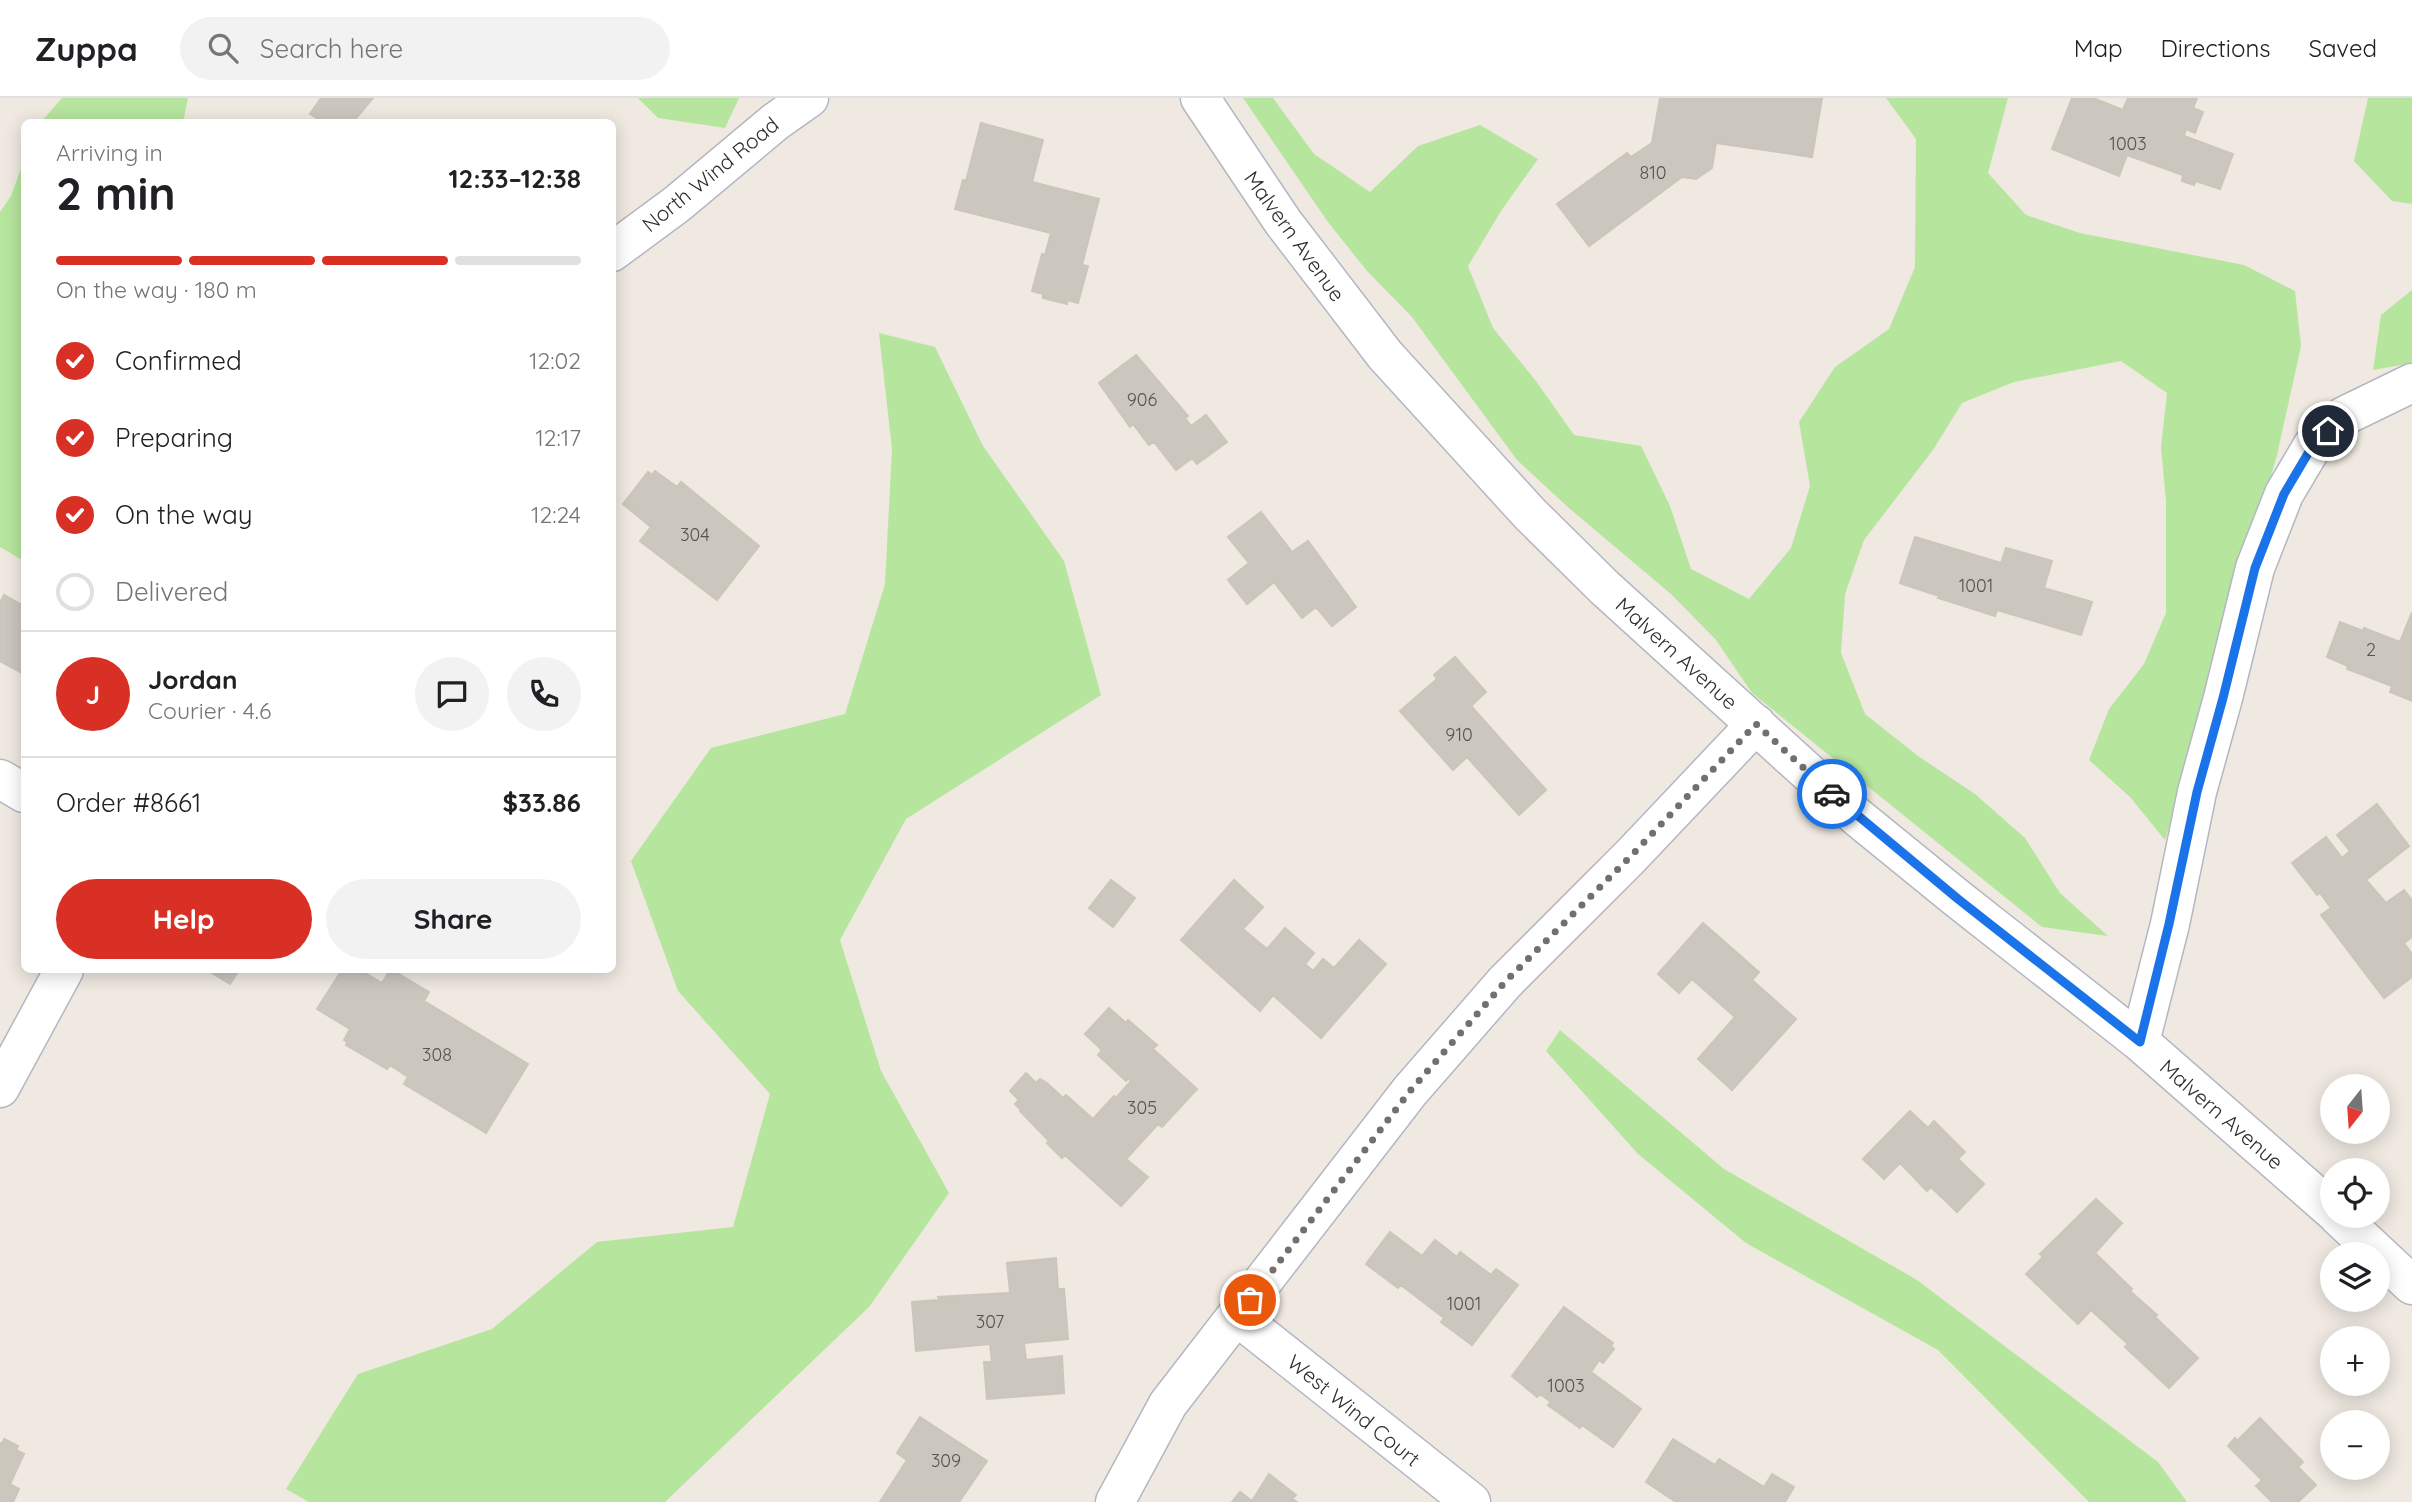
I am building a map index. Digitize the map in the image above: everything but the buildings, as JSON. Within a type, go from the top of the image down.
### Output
[{"type":"street","name":"North Wind Road","points":[[616,249],[677,204],[775,122],[809,98]]},
{"type":"street","name":"Malvern Avenue","points":[[1200,98],[1283,222],[1385,355],[1492,473],[1605,588],[1856,816],[2140,1042],[2320,1200]]},
{"type":"street","points":[[2140,1042],[2197,792],[2255,568],[2284,494],[2313,445],[2344,416],[2412,383]]},
{"type":"street","points":[[1115,1502],[1168,1404],[1238,1317],[1410,1091],[1505,982],[1631,856],[1756,724]]},
{"type":"street","points":[[0,779],[21,791]]},
{"type":"street","points":[[0,1088],[62,973]]},
{"type":"street","points":[[2351,1228],[2412,1285]]},
{"type":"street","name":"West Wind Court","points":[[1238,1317],[1471,1502]]},
{"type":"green space","points":[[62,98],[188,98],[184,119],[44,119]]},
{"type":"green space","points":[[638,98],[739,98],[725,128],[658,118]]},
{"type":"green space","points":[[1243,98],[1273,98],[1314,154],[1370,192],[1418,146],[1480,125],[1538,159],[1501,211],[1468,266],[1493,328],[1536,381],[1574,435],[1641,446],[1670,506],[1691,569],[1749,599],[1791,548],[1810,486],[1799,422],[1835,367],[1889,329],[1915,267],[1916,139],[1886,98],[2008,98],[1988,173],[2026,215],[2080,233],[2244,265],[2295,291],[2301,346],[2277,455],[2165,840],[2130,797],[2089,760],[2109,709],[2144,664],[2166,613],[2166,501],[2161,447],[2167,393],[2121,361],[2014,382],[1962,403],[1933,450],[1864,540],[1845,594],[1841,653],[1865,714],[1918,756],[1975,794],[2025,838],[2060,893],[2108,936],[2042,927],[1752,693],[1716,640],[1671,594],[1570,509],[1517,460],[1412,317],[1367,271],[1328,222]]},
{"type":"green space","points":[[2368,98],[2412,98],[2412,204],[2392,201],[2354,161]]},
{"type":"green space","points":[[21,168],[21,559],[0,547],[0,212],[11,196]]},
{"type":"green space","points":[[2412,290],[2412,363],[2373,370],[2381,315]]},
{"type":"green space","points":[[879,333],[935,347],[983,446],[1064,561],[1101,695],[906,819],[840,940],[881,1071],[949,1193],[869,1307],[665,1502],[309,1502],[286,1489],[358,1374],[492,1329],[597,1242],[733,1227],[770,1094],[678,991],[631,861],[711,748],[845,714],[885,584],[892,449]]},
{"type":"green space","points":[[1560,1030],[1724,1169],[1917,1280],[2158,1462],[2187,1502],[2089,1502],[1938,1350],[1746,1243],[1638,1154],[1546,1051]]},
{"type":"way so far","points":[[1250,1300],[1410,1091],[1505,982],[1631,856],[1756,724],[1832,794]]},
{"type":"route","points":[[1832,794],[1958,899],[2140,1042],[2197,792],[2255,568],[2284,494],[2313,445],[2328,431]]}]
